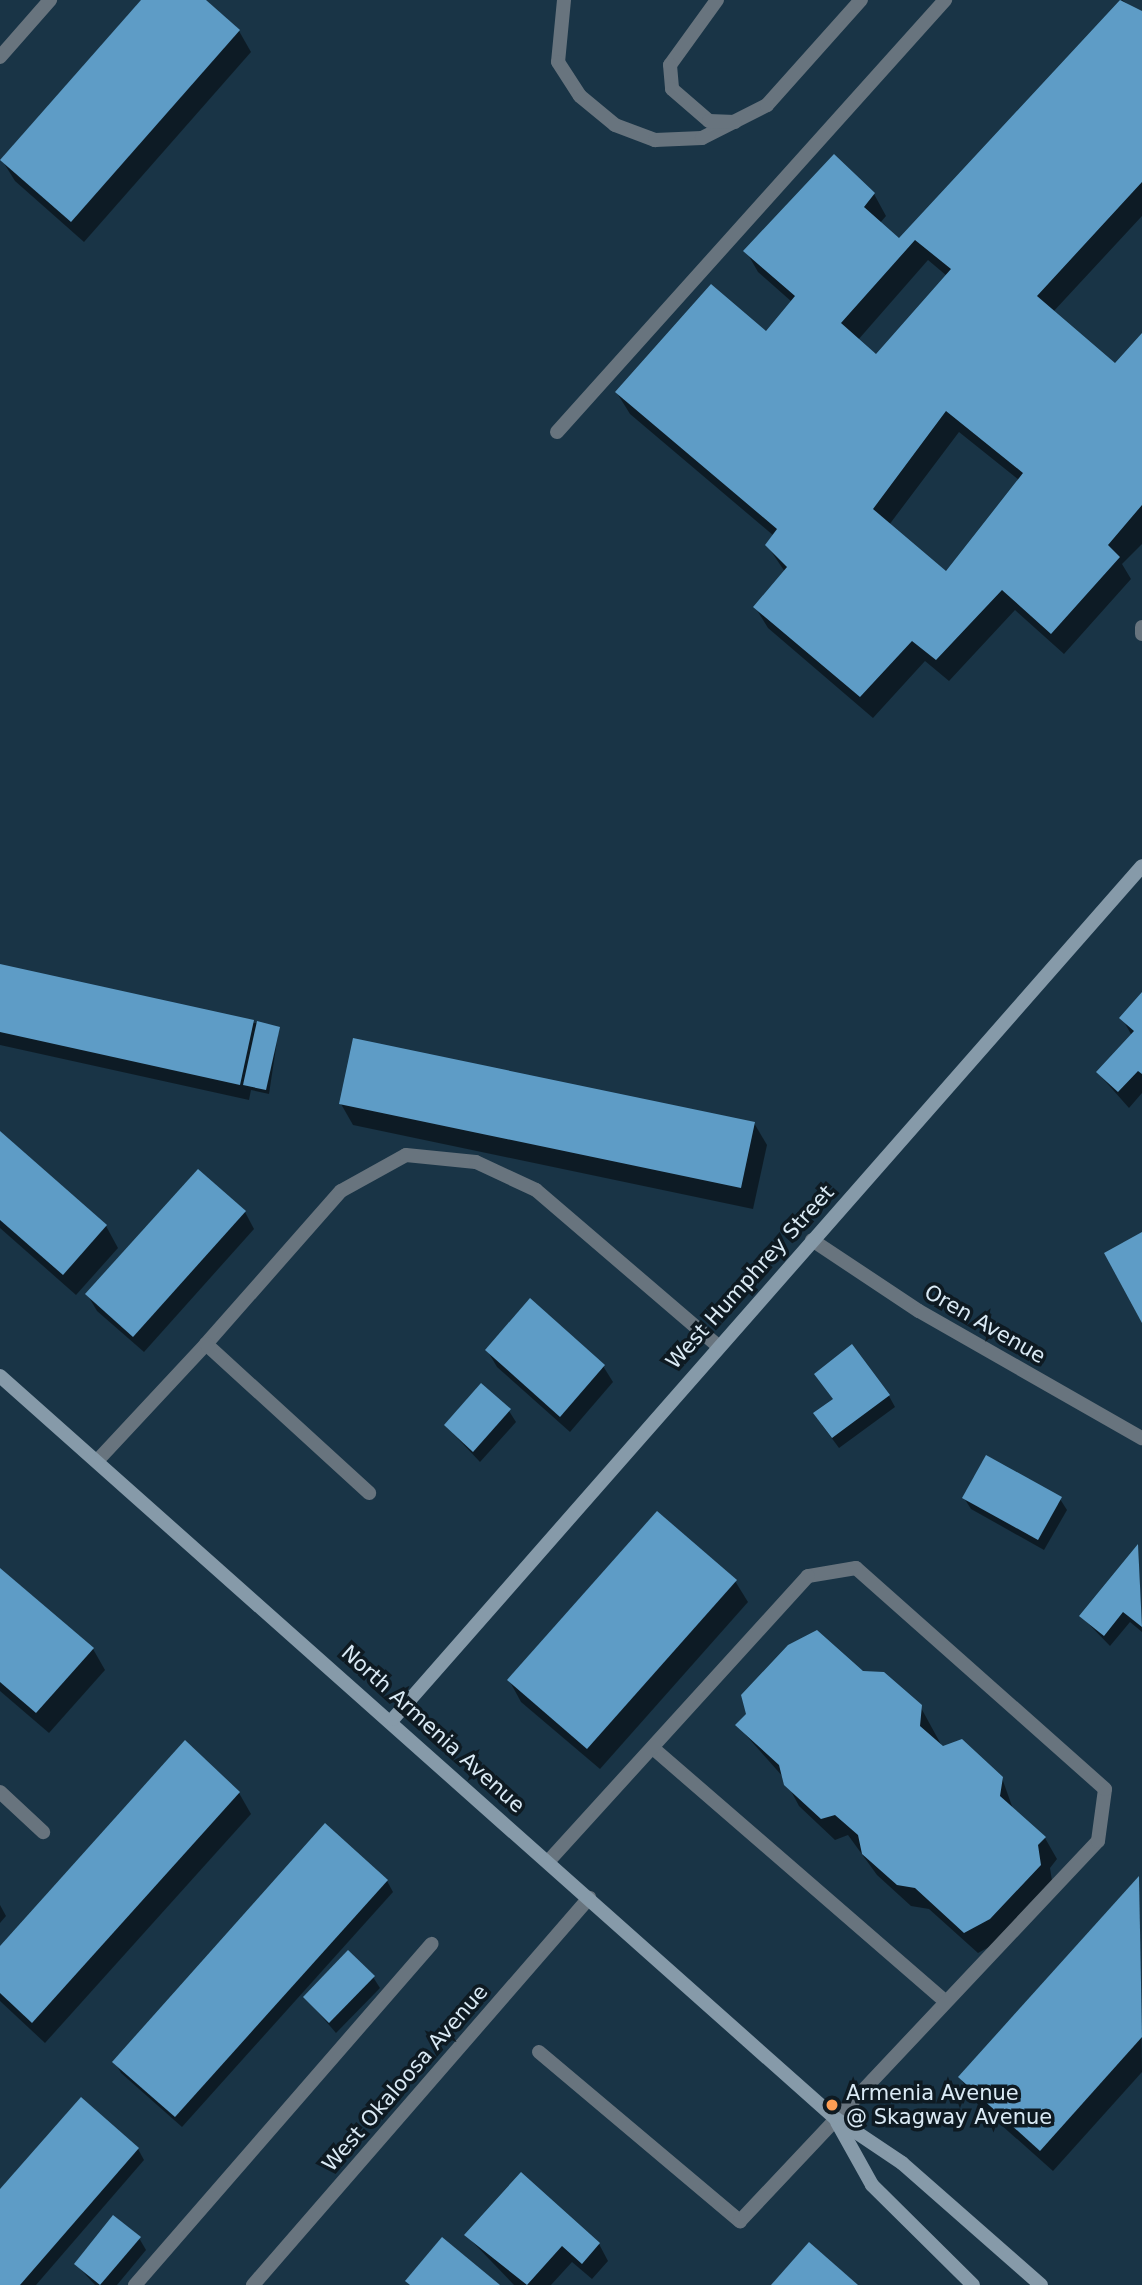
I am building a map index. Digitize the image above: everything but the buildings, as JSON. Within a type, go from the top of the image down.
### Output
[{"type":"main road","name":"West Humphrey Street","points":[[393,1719],[717,1345],[1142,866]]},
{"type":"main road","name":"North Armenia Avenue","points":[[0,1376],[393,1719],[835,2118],[902,2163],[1041,2285]]},
{"type":"main road","name":"North Armenia Avenue","points":[[835,2118],[872,2185],[973,2285]]},
{"type":"street","points":[[0,57],[50,0]]},
{"type":"street","points":[[564,0],[558,62],[580,96],[615,125],[655,140],[702,138],[741,122],[767,105],[861,0]]},
{"type":"street","points":[[717,0],[670,65],[672,89],[709,121],[741,122]]},
{"type":"street","points":[[557,432],[946,0]]},
{"type":"street","points":[[1142,627],[1142,634]]},
{"type":"street","points":[[97,1461],[206,1345],[341,1191],[406,1155],[476,1162],[536,1190],[717,1345]]},
{"type":"street","name":"Oren Avenue","points":[[812,1240],[919,1311],[1142,1438]]},
{"type":"street","points":[[206,1345],[369,1493]]},
{"type":"street","points":[[539,2052],[740,2221],[944,2000],[1098,1841],[1105,1789],[856,1568],[808,1576],[654,1749],[549,1861]]},
{"type":"street","points":[[654,1749],[944,2000]]},
{"type":"street","points":[[0,1792],[43,1832]]},
{"type":"street","name":"West Okaloosa Avenue","points":[[253,2285],[589,1898]]},
{"type":"street","points":[[135,2285],[431,1944]]},
{"type":"place","name":"Armenia Avenue @ Skagway Avenue","points":[[832,2105]]}]
